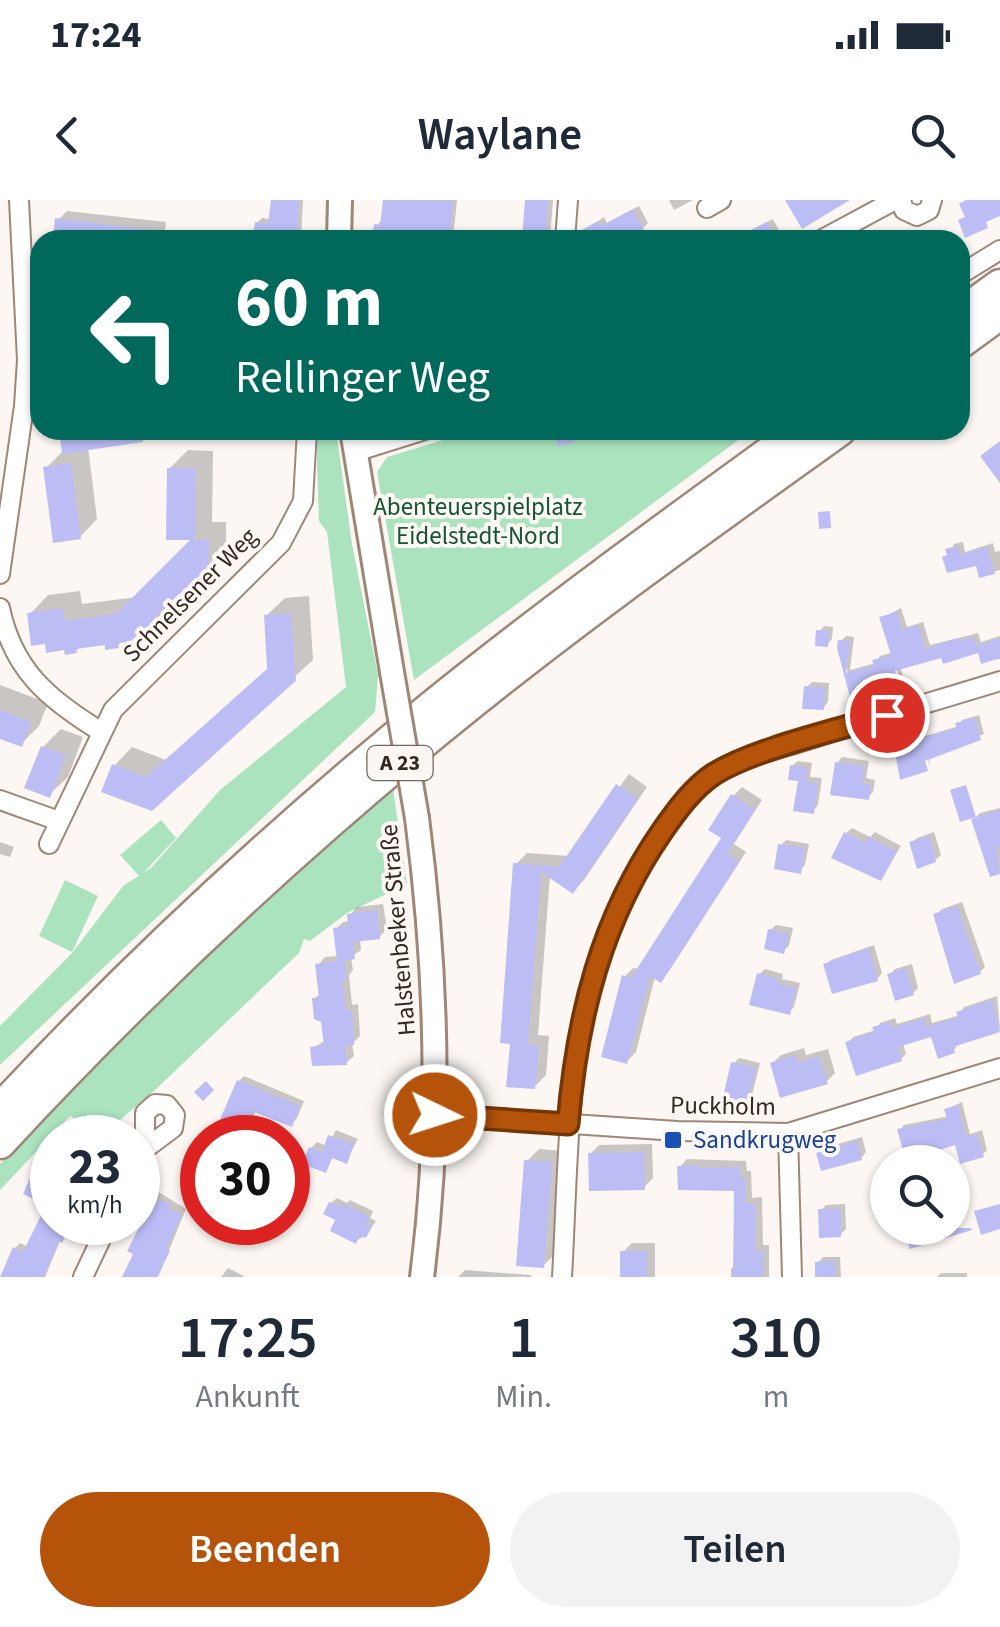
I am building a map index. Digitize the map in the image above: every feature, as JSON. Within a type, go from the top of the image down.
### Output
[{"type":"highway","points":[[970,307],[1000,285]]},
{"type":"highway","points":[[970,336],[1000,314]]},
{"type":"highway","name":"A 23","points":[[0,1109],[198,911],[430,708],[614,565],[786,440]]},
{"type":"highway","name":"A 23","points":[[0,1142],[150,988],[314,835],[534,654],[826,440]]},
{"type":"street","points":[[0,574],[9,448],[27,360],[19,200]]},
{"type":"street","points":[[340,200],[340,230]]},
{"type":"street","points":[[566,230],[568,200]]},
{"type":"street","points":[[840,230],[898,200],[904,210],[916,216],[929,210],[932,200]]},
{"type":"street","points":[[970,269],[1000,250]]},
{"type":"street","name":"Schnelsener Weg","points":[[49,844],[113,710],[281,544],[303,501],[306,440]]},
{"type":"street","points":[[354,448],[386,440]]},
{"type":"street","name":"Halstenbeker Straße","points":[[354,448],[416,818],[434,982],[435,1115],[430,1219],[422,1277]]},
{"type":"street","points":[[0,608],[12,651],[24,670],[74,715],[100,731]]},
{"type":"street","points":[[562,1277],[573,1065],[594,968],[609,928],[646,855],[690,795],[709,778],[750,758],[1000,681]]},
{"type":"street","points":[[0,800],[60,821]]},
{"type":"street","name":"Puckholm","points":[[435,1115],[745,1134],[788,1133],[1000,1068]]},
{"type":"street","points":[[788,1133],[792,1277]]},
{"type":"street","points":[[82,1277],[98,1245]]},
{"type":"green space","points":[[316,440],[337,440],[352,544],[378,675],[375,712],[0,1065],[0,1026],[72,953],[124,885],[139,876],[120,855],[161,820],[176,838],[144,872],[151,868],[220,790],[346,687],[327,532],[319,521]]},
{"type":"green space","name":"Abenteuerspielplatz Eidelstedt-Nord","points":[[443,440],[738,440],[414,680],[377,472],[387,457]]},
{"type":"green space","points":[[393,789],[407,884],[347,913],[310,941],[304,939],[299,953],[126,1115],[47,1115],[192,972]]},
{"type":"green space","points":[[65,880],[98,896],[72,952],[39,936]]},
{"type":"green space","points":[[30,1133],[30,1158],[0,1190],[0,1164]]},
{"type":"building","points":[[271,200],[299,200],[298,230],[254,230],[255,222],[268,224]]},
{"type":"building","points":[[383,200],[453,201],[451,230],[373,230],[374,224],[380,225]]},
{"type":"building","points":[[525,200],[548,200],[546,230],[523,230]]},
{"type":"building","points":[[785,200],[850,200],[802,229]]},
{"type":"building","points":[[966,200],[1000,200],[1000,216],[986,222],[988,228],[970,236],[970,230],[962,230],[958,220],[965,217],[959,204]]},
{"type":"building","points":[[633,209],[644,230],[582,230],[598,221],[601,226]]},
{"type":"building","points":[[55,218],[152,230],[54,230]]},
{"type":"building","points":[[767,222],[771,230],[751,230]]},
{"type":"building","points":[[60,440],[143,440],[143,442],[62,454]]},
{"type":"building","points":[[556,440],[579,440],[558,447]]},
{"type":"building","points":[[1000,441],[1000,483],[980,456]]},
{"type":"building","points":[[71,463],[81,539],[53,543],[43,467]]},
{"type":"building","points":[[167,468],[196,468],[195,540],[209,540],[208,580],[200,571],[196,583],[153,619],[156,623],[148,631],[145,628],[130,642],[118,643],[119,648],[105,650],[105,645],[76,649],[77,653],[65,655],[64,650],[46,653],[45,644],[31,646],[27,613],[63,608],[64,621],[116,614],[190,540],[166,540]]},
{"type":"building","points":[[830,511],[831,528],[819,529],[818,512]]},
{"type":"building","points":[[958,546],[960,555],[987,547],[995,574],[979,578],[976,566],[947,573],[942,557],[947,555],[945,549]]},
{"type":"building","points":[[897,612],[902,630],[918,625],[925,649],[958,638],[959,641],[973,637],[976,646],[1000,638],[1000,658],[981,664],[978,653],[943,664],[941,658],[895,671],[900,687],[851,701],[838,640],[850,641],[846,673],[874,666],[872,660],[891,655],[879,617]]},
{"type":"building","points":[[291,613],[296,681],[152,811],[101,792],[112,764],[146,777],[267,669],[264,615]]},
{"type":"building","points":[[816,630],[829,631],[828,647],[815,646]]},
{"type":"building","points":[[804,686],[825,688],[824,710],[802,709]]},
{"type":"building","points":[[0,710],[31,722],[22,747],[0,739]]},
{"type":"building","points":[[975,718],[981,740],[925,761],[928,771],[900,780],[893,741],[917,733],[919,739],[957,728],[955,723]]},
{"type":"building","points":[[41,746],[66,755],[50,798],[24,788]]},
{"type":"building","points":[[835,762],[865,766],[862,783],[871,785],[869,800],[830,795]]},
{"type":"building","points":[[790,765],[808,768],[806,782],[818,783],[814,814],[793,811],[798,781],[788,780]]},
{"type":"building","points":[[616,784],[638,799],[573,894],[541,872],[528,1045],[539,1046],[535,1089],[506,1087],[510,1044],[500,1043],[513,863],[559,867]]},
{"type":"building","points":[[966,785],[976,817],[960,822],[950,790]]},
{"type":"building","points":[[731,794],[755,810],[727,853],[739,862],[661,983],[650,976],[627,1064],[601,1057],[622,975],[631,978],[721,838],[708,830]]},
{"type":"building","points":[[1000,810],[1000,847],[996,848],[1000,874],[990,877],[971,819]]},
{"type":"building","points":[[844,832],[865,843],[868,836],[897,852],[881,881],[831,858]]},
{"type":"building","points":[[929,836],[936,862],[917,869],[909,842]]},
{"type":"building","points":[[778,844],[805,848],[801,874],[774,869]]},
{"type":"building","points":[[957,906],[981,974],[954,984],[933,914]]},
{"type":"building","points":[[377,910],[380,939],[353,942],[355,959],[344,961],[347,980],[342,981],[346,1011],[352,1010],[354,1045],[345,1046],[347,1065],[312,1066],[310,1047],[324,1045],[321,1022],[314,1019],[312,998],[319,998],[315,964],[337,961],[333,928],[348,926],[347,914]]},
{"type":"building","points":[[768,929],[789,934],[784,954],[764,949]]},
{"type":"building","points":[[869,948],[878,981],[832,994],[823,964]]},
{"type":"building","points":[[906,968],[914,995],[895,1001],[887,974]]},
{"type":"building","points":[[757,973],[796,988],[790,1015],[749,1005]]},
{"type":"building","points":[[992,1000],[1000,1032],[953,1047],[955,1053],[938,1059],[931,1037],[898,1047],[902,1061],[856,1076],[845,1042],[890,1022],[892,1028],[924,1018],[927,1027]]},
{"type":"building","points":[[795,1055],[797,1063],[819,1056],[828,1084],[780,1098],[770,1063]]},
{"type":"building","points":[[731,1062],[756,1068],[746,1107],[722,1101]]},
{"type":"building","points":[[237,1080],[300,1106],[297,1115],[222,1115]]},
{"type":"building","points":[[206,1081],[214,1090],[203,1101],[194,1092]]},
{"type":"building","points":[[958,1105],[966,1137],[977,1134],[984,1157],[970,1161],[970,1145],[901,1145],[897,1129],[947,1119],[944,1109]]},
{"type":"building","points":[[328,1135],[354,1144],[347,1164],[332,1158],[326,1173],[310,1167],[310,1147],[322,1152]]},
{"type":"building","points":[[857,1141],[862,1160],[821,1171],[816,1153]]},
{"type":"building","points":[[644,1152],[645,1190],[589,1191],[588,1153]]},
{"type":"building","points":[[524,1160],[552,1162],[544,1268],[516,1266]]},
{"type":"building","points":[[677,1166],[740,1167],[740,1177],[745,1177],[746,1204],[756,1204],[756,1251],[763,1251],[763,1277],[733,1277],[734,1191],[678,1190]]},
{"type":"building","points":[[30,1178],[30,1197],[23,1194]]},
{"type":"building","points":[[160,1200],[180,1214],[166,1249],[170,1251],[157,1277],[122,1277],[133,1254],[127,1251],[130,1245],[160,1245]]},
{"type":"building","points":[[329,1202],[370,1217],[366,1224],[372,1227],[366,1238],[360,1235],[356,1244],[330,1231],[335,1220],[323,1214]]},
{"type":"building","points":[[1000,1204],[1000,1229],[981,1235],[974,1211]]},
{"type":"building","points":[[818,1209],[841,1209],[841,1237],[819,1238]]},
{"type":"building","points":[[30,1238],[30,1245],[57,1245],[44,1277],[0,1277],[13,1247],[23,1252]]},
{"type":"building","points":[[620,1251],[647,1251],[647,1277],[620,1277]]},
{"type":"building","points":[[835,1261],[836,1277],[815,1277],[815,1262]]},
{"type":"place","name":"Sandkrugweg","points":[[673,1140]]},
{"type":"route","points":[[435,1115],[568,1124],[573,1065],[594,968],[623,898],[674,814],[690,795],[724,769],[887,715]]}]
